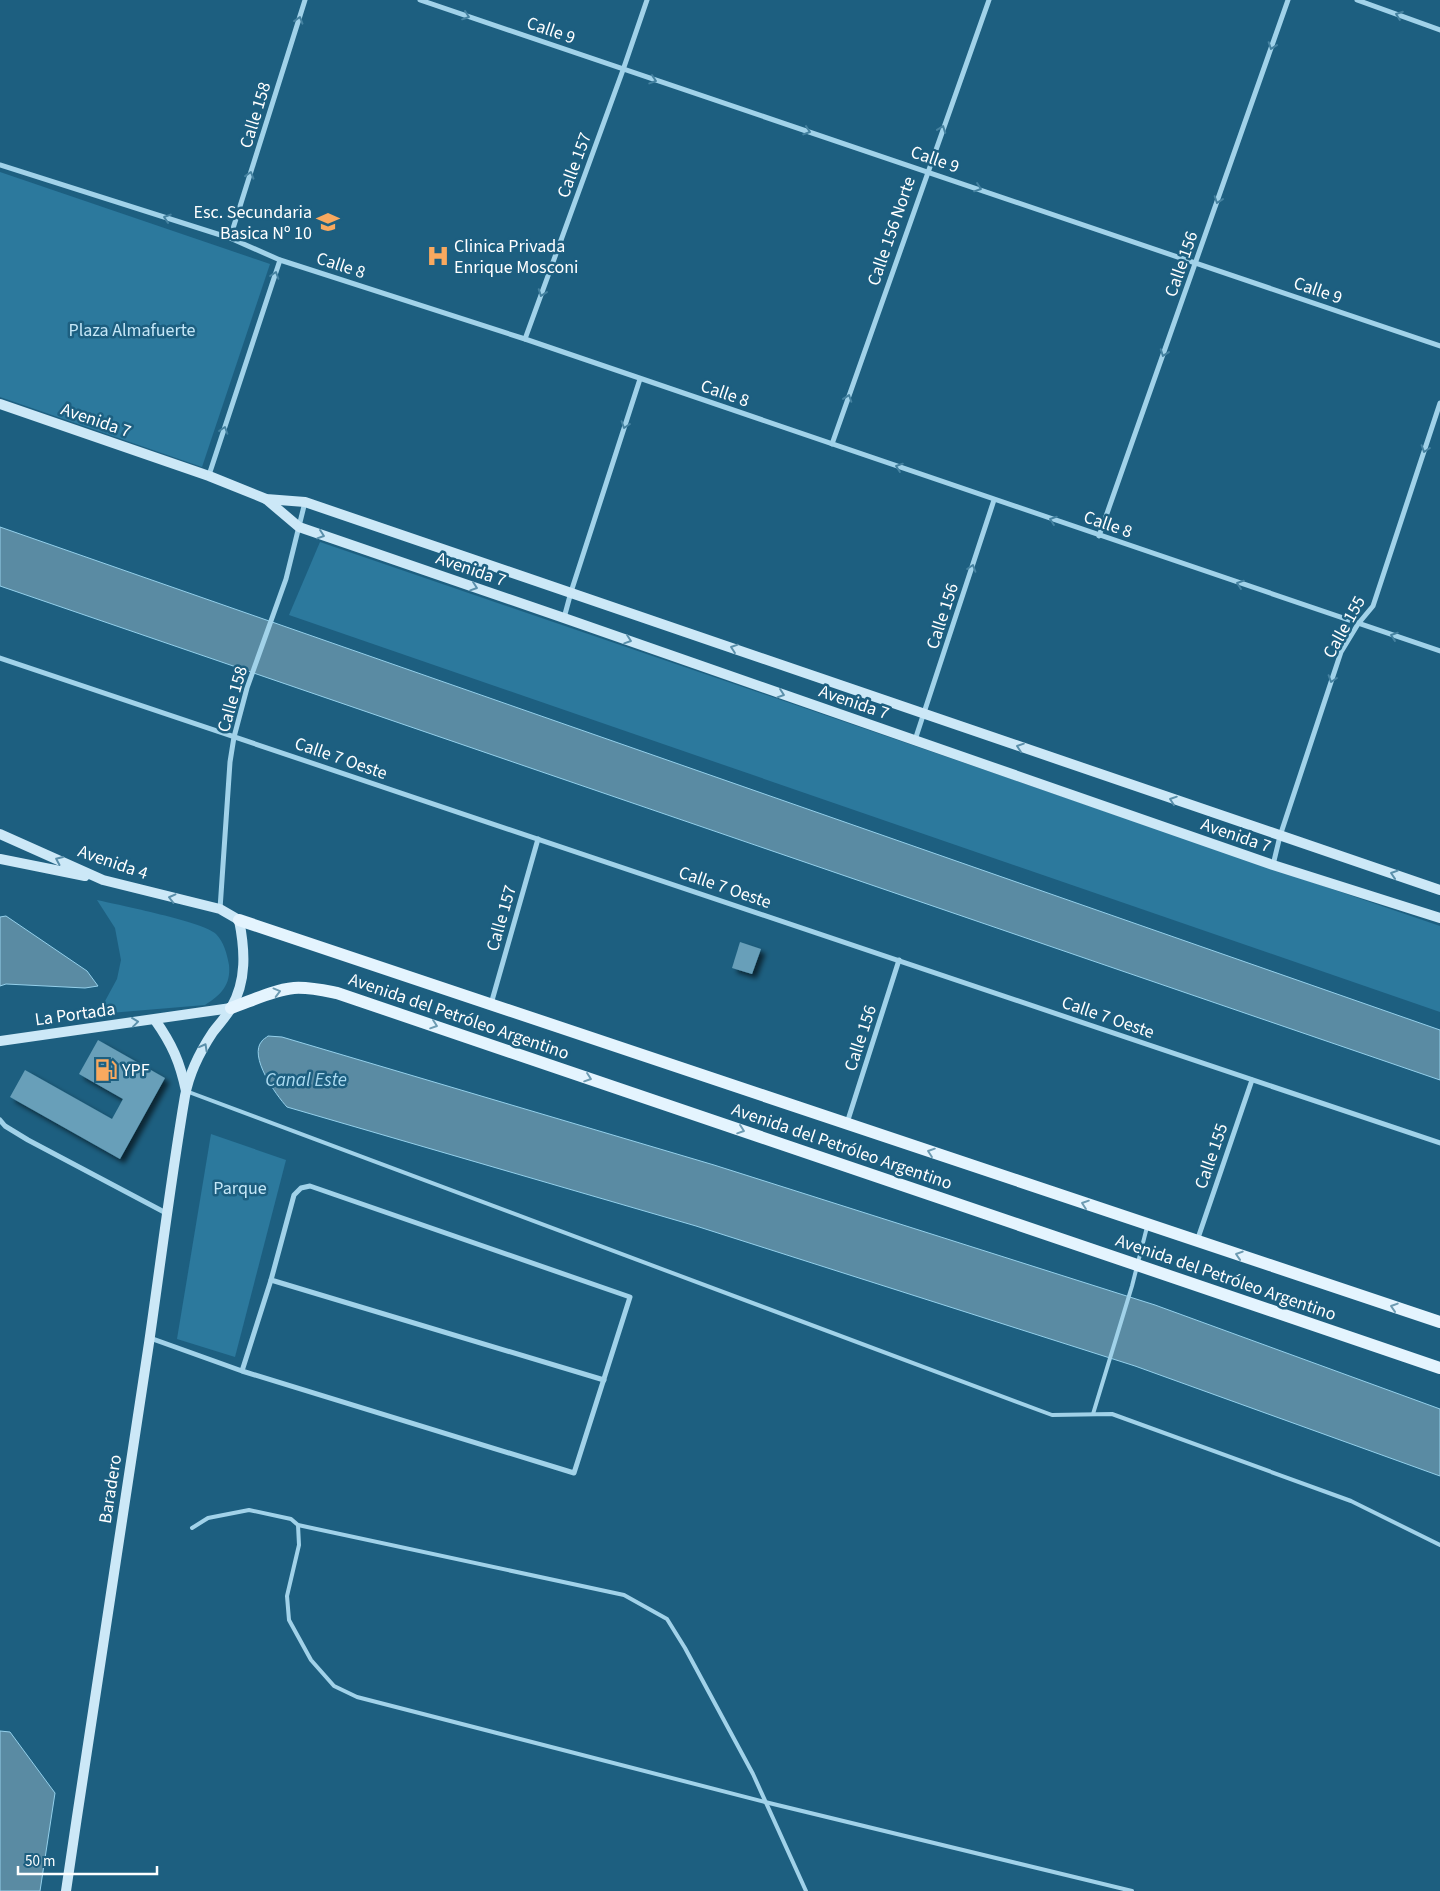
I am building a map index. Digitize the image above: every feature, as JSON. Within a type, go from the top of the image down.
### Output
[{"type":"main road","name":"Avenida 7","points":[[0,404],[208,476],[266,499],[305,502],[1440,890]]},
{"type":"main road","name":"Avenida 7","points":[[266,499],[299,527],[1273,865],[1440,918]]},
{"type":"main road","name":"Avenida 4","points":[[0,834],[103,880],[220,910],[239,920]]},
{"type":"main road","points":[[0,859],[103,880]]},
{"type":"main road","name":"Avenida del Petróleo Argentino","points":[[239,920],[1440,1322]]},
{"type":"main road","name":"Baradero","points":[[66,1891],[150,1338],[166,1213],[186,1091],[197,1061],[212,1033],[231,1008],[241,985],[243,942],[239,920]]},
{"type":"main road","name":"Avenida del Petróleo Argentino","points":[[231,1008],[292,988],[311,988],[337,993],[1440,1368]]},
{"type":"main road","name":"La Portada","points":[[0,1041],[231,1008]]},
{"type":"main road","name":"Baradero","points":[[155,1020],[174,1049],[186,1091]]},
{"type":"street","name":"Calle 158","points":[[230,238],[305,0]]},
{"type":"street","name":"Calle 9","points":[[420,0],[1440,346]]},
{"type":"street","name":"Calle 157","points":[[525,339],[647,0]]},
{"type":"street","name":"Calle 156 Norte","points":[[832,444],[989,0]]},
{"type":"street","name":"Calle 156","points":[[1099,536],[1288,0]]},
{"type":"street","points":[[1357,0],[1440,30]]},
{"type":"street","name":"Calle 8","points":[[0,165],[230,238],[280,260],[525,339],[1440,651]]},
{"type":"street","points":[[208,476],[280,260]]},
{"type":"street","points":[[564,618],[640,379]]},
{"type":"street","name":"Calle 155","points":[[1273,865],[1280,836],[1341,652],[1358,624],[1373,606],[1440,403]]},
{"type":"street","name":"Calle 156","points":[[914,740],[994,500]]},
{"type":"street","name":"Calle 158","points":[[220,910],[230,762],[234,737],[247,688],[286,579],[305,502]]},
{"type":"street","name":"Calle 7 Oeste","points":[[0,658],[1440,1143]]},
{"type":"street","name":"Calle 157","points":[[491,1004],[538,839]]},
{"type":"street","name":"Calle 156","points":[[847,1124],[898,960]]},
{"type":"street","name":"Calle 155","points":[[1197,1241],[1252,1080]]},
{"type":"street","points":[[0,1120],[4,1126],[28,1140],[166,1213]]},
{"type":"street","points":[[150,1338],[242,1371],[574,1474],[630,1298],[310,1186],[301,1188],[294,1195],[271,1280],[242,1371]]},
{"type":"street","points":[[271,1280],[604,1380]]},
{"type":"lane","points":[[186,1091],[1052,1415],[1112,1414],[1351,1501],[1440,1545]]},
{"type":"lane","points":[[1092,1414],[1132,1286],[1148,1225]]},
{"type":"lane","points":[[192,1528],[208,1518],[249,1510],[291,1519],[298,1525],[624,1595],[650,1608],[667,1619],[685,1648],[753,1774],[806,1891]]},
{"type":"lane","points":[[298,1525],[299,1546],[286,1596],[290,1620],[311,1660],[334,1686],[357,1697],[766,1802],[1132,1891]]},
{"type":"green space","name":"Plaza Almafuerte","points":[[0,172],[270,264],[202,467],[0,397]]},
{"type":"green space","points":[[320,542],[1440,926],[1440,1012],[289,615]]},
{"type":"green space","points":[[97,900],[179,919],[208,929],[216,934],[223,944],[229,965],[227,984],[224,989],[205,1005],[98,1014],[117,979],[121,960],[115,928]]},
{"type":"green space","name":"Parque","points":[[211,1134],[286,1160],[235,1357],[177,1339]]},
{"type":"water","points":[[0,527],[1440,1030],[1440,1080],[0,586]]},
{"type":"water","points":[[6,916],[87,971],[98,986],[85,988],[6,984],[0,986],[0,917]]},
{"type":"water","name":"Canal Este","points":[[268,1036],[282,1037],[714,1165],[1155,1305],[1440,1409],[1440,1476],[1135,1366],[696,1226],[287,1107],[276,1094],[265,1075],[258,1056],[262,1040]]},
{"type":"water","points":[[0,1731],[10,1732],[55,1793],[40,1891],[0,1891]]},
{"type":"building","points":[[740,942],[761,949],[752,974],[732,968]]},
{"type":"building","points":[[98,1040],[165,1078],[120,1159],[10,1097],[25,1070],[112,1119],[123,1099],[79,1074]]},
{"type":"place","name":"Esc. Secundaria Basica Nº 10","points":[[328,222]]},
{"type":"place","name":"Clinica Privada Enrique Mosconi","points":[[438,256]]},
{"type":"place","name":"YPF","points":[[106,1070]]}]
